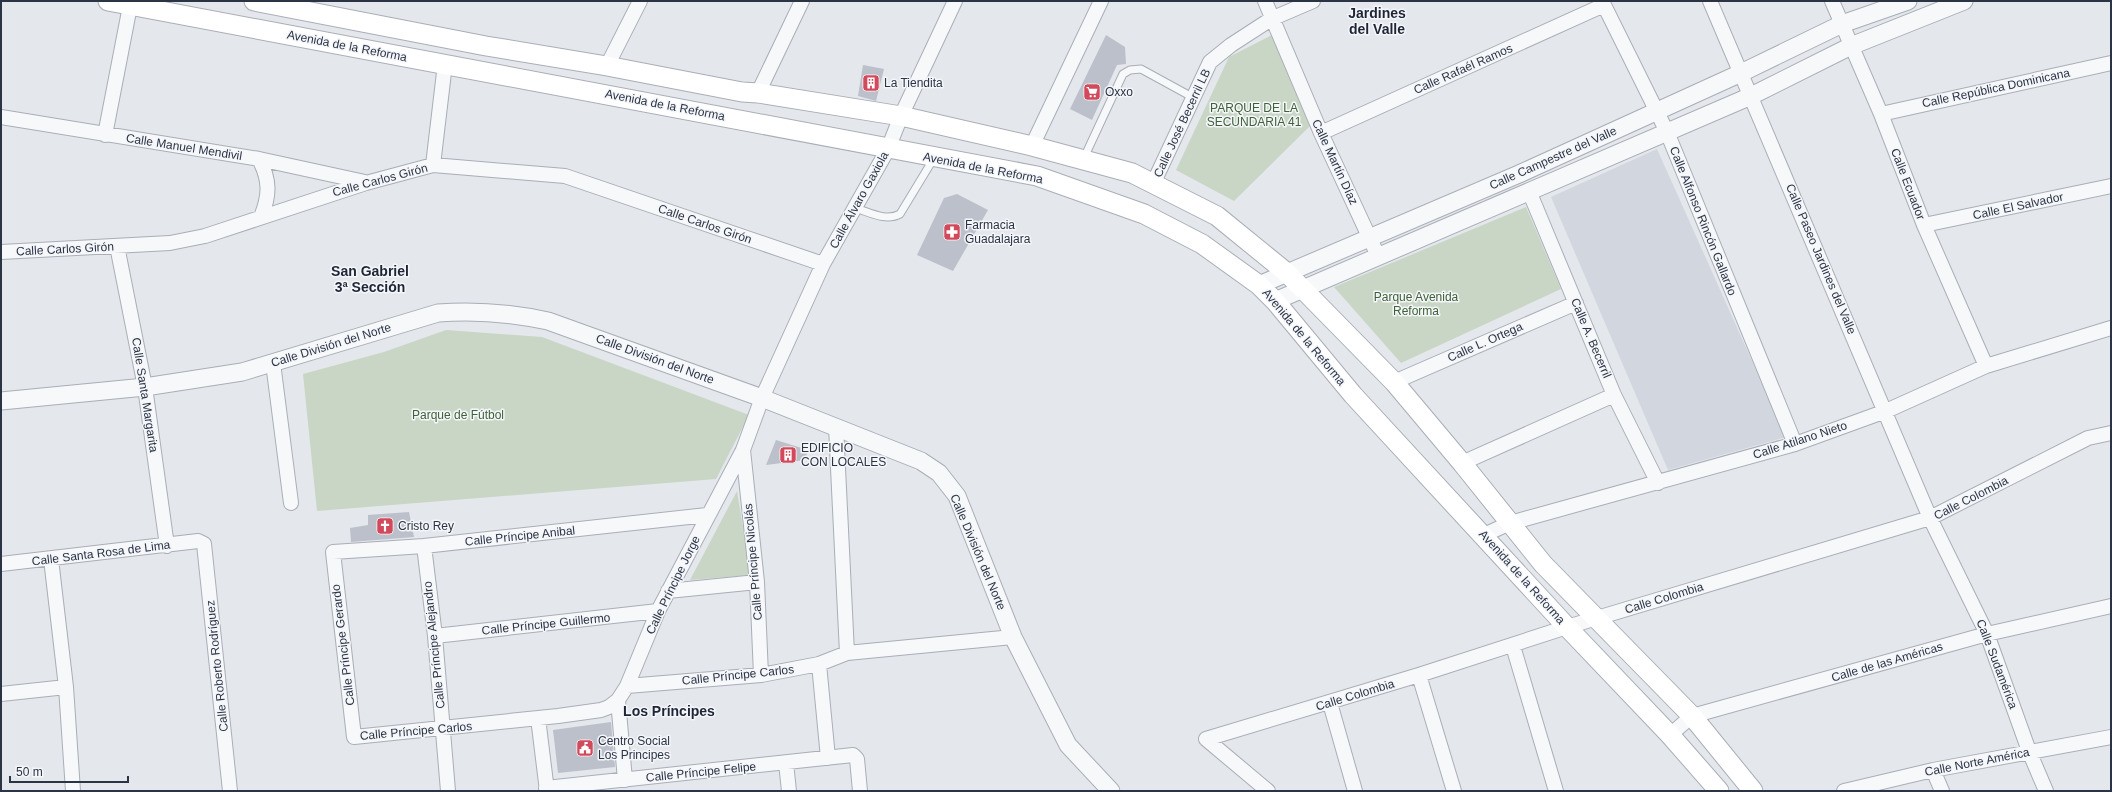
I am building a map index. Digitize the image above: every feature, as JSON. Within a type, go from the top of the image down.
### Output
[{"type":"main road","name":"Avenida de la Reforma","points":[[108,1],[131,3],[934,158],[1037,176],[1144,214],[1202,244],[1259,285],[1275,301],[1353,395],[1484,535],[1567,627],[1670,735],[1719,791]]},
{"type":"main road","name":"Avenida de la Reforma","points":[[254,1],[486,46],[607,66],[742,92],[758,93],[901,116],[1032,146],[1132,173],[1217,216],[1287,273],[1394,382],[1462,463],[1543,564],[1595,619],[1692,716],[1753,791]]},
{"type":"street","points":[[607,66],[640,1]]},
{"type":"street","points":[[758,93],[802,1]]},
{"type":"street","name":"Calle Álvaro Gaxiola","points":[[762,398],[823,264],[888,149],[901,116],[955,1]]},
{"type":"street","points":[[1032,146],[1101,1]]},
{"type":"street","name":"Calle Martín Díaz","points":[[1265,1],[1271,19],[1321,133],[1378,256]]},
{"type":"street","name":"Calle José Becerril LB","points":[[1153,184],[1210,62],[1231,45],[1271,19],[1313,1]]},
{"type":"street","name":"Calle Paseo Jardines del Valle","points":[[1710,1],[1886,411],[1930,518]]},
{"type":"street","name":"Calle Ecuador","points":[[1832,1],[1881,114],[1924,225],[1986,366]]},
{"type":"street","name":"Calle Campestre del Valle","points":[[1259,285],[1519,174],[1741,73],[1842,24],[1908,1]]},
{"type":"street","name":"Calle Campestre del Valle","points":[[1275,301],[1751,96],[1851,46],[1964,1]]},
{"type":"street","points":[[105,135],[131,3]]},
{"type":"street","name":"Calle Alfonso Rincón Gallardo","points":[[1603,3],[1658,110],[1795,444]]},
{"type":"street","name":"Calle Rafaél Ramos","points":[[1321,133],[1603,3]]},
{"type":"street","name":"Calle República Dominicana","points":[[1881,114],[2111,63]]},
{"type":"street","points":[[433,165],[445,64]]},
{"type":"street","name":"Calle Manuel Mendivil","points":[[1,117],[259,159],[366,183]]},
{"type":"street","points":[[259,159],[266,173],[269,188],[267,203],[261,217]]},
{"type":"street","name":"Calle Carlos Girón","points":[[1,252],[177,242],[205,236],[366,183],[433,165],[565,176],[823,264]]},
{"type":"street","name":"Calle El Salvador","points":[[1924,225],[2111,186]]},
{"type":"street","name":"Calle A. Becerril","points":[[1529,191],[1614,395],[1658,483]]},
{"type":"street","name":"Calle Santa Margarita","points":[[117,246],[145,387],[167,546]]},
{"type":"street","name":"Calle L. Ortega","points":[[1394,382],[1576,303]]},
{"type":"street","name":"Calle División del Norte","points":[[1,401],[145,387],[242,372],[438,313],[465,311],[520,314],[548,321],[762,398],[921,461],[939,473],[957,496],[1013,637],[1068,745],[1110,791]]},
{"type":"street","name":"Calle Atilano Nieto","points":[[1484,535],[1510,523],[1795,444],[1886,411],[1986,366],[2111,328]]},
{"type":"street","points":[[273,363],[291,503]]},
{"type":"street","points":[[1462,463],[1614,395]]},
{"type":"street","name":"Calle Príncipe Jorge","points":[[618,700],[627,686],[658,611],[668,591],[707,515],[743,450],[762,398]]},
{"type":"street","points":[[836,427],[847,653]]},
{"type":"street","name":"Calle Colombia","points":[[1268,791],[1206,739],[1419,676],[1567,627],[1930,518],[2088,438],[2111,433]]},
{"type":"street","name":"Calle Príncipe Nicolás","points":[[743,450],[757,582],[761,675]]},
{"type":"street","name":"Calle Príncipe Anibal","points":[[333,552],[424,546],[707,515]]},
{"type":"street","name":"Calle Sudamérica","points":[[1930,518],[1988,634],[2029,751],[2046,791]]},
{"type":"street","name":"Calle Santa Rosa de Lima","points":[[1,564],[201,542]]},
{"type":"street","name":"Calle Roberto Rodríguez","points":[[201,542],[204,544],[230,791]]},
{"type":"street","name":"Calle Príncipe Alejandro","points":[[424,546],[435,636],[448,791]]},
{"type":"street","name":"Calle Príncipe Gerardo","points":[[333,552],[354,737]]},
{"type":"street","points":[[51,559],[66,687],[73,791]]},
{"type":"street","points":[[668,591],[757,582]]},
{"type":"street","name":"Calle de las Américas","points":[[1670,735],[1692,716],[1988,634],[2111,606]]},
{"type":"street","name":"Calle Príncipe Guillermo","points":[[435,636],[658,611]]},
{"type":"street","name":"Calle Príncipe Carlos","points":[[627,686],[761,675],[819,664],[847,653],[1013,637]]},
{"type":"street","points":[[1513,646],[1556,791]]},
{"type":"street","points":[[819,664],[828,758]]},
{"type":"street","points":[[1419,676],[1454,791]]},
{"type":"street","points":[[1,694],[66,687]]},
{"type":"street","points":[[618,700],[625,780]]},
{"type":"street","name":"Calle Príncipe Carlos","points":[[354,737],[442,729],[601,710],[618,700]]},
{"type":"street","points":[[1330,703],[1356,791]]},
{"type":"street","points":[[538,718],[547,790]]},
{"type":"street","name":"Calle Norte América","points":[[1844,791],[1933,770],[2111,736]]},
{"type":"street","name":"Calle Príncipe Felipe","points":[[547,790],[625,780],[856,756],[860,791]]},
{"type":"street","points":[[786,763],[789,791]]},
{"type":"street","points":[[1933,770],[1942,791]]},
{"type":"lane","points":[[1083,160],[1123,74],[1130,70],[1141,69],[1194,98]]},
{"type":"lane","points":[[855,208],[884,217],[893,218],[900,214],[934,158]]},
{"type":"shaded area","points":[[1657,149],[1786,437],[1668,470],[1551,197]]},
{"type":"green space","name":"PARQUE DE LA SECUNDARIA 41","points":[[1272,35],[1310,126],[1234,201],[1176,170],[1229,57]]},
{"type":"green space","name":"Parque Avenida Reforma","points":[[1526,207],[1561,289],[1401,363],[1334,287]]},
{"type":"green space","name":"Parque de Fútbol","points":[[446,330],[542,337],[749,415],[716,479],[317,511],[303,374],[384,352]]},
{"type":"green space","points":[[737,491],[751,575],[690,580]]},
{"type":"building","name":"Oxxo","points":[[1106,35],[1125,47],[1126,64],[1117,65],[1092,120],[1070,109]]},
{"type":"building","name":"La Tiendita","points":[[863,65],[884,69],[876,101],[858,96]]},
{"type":"building","name":"Farmacia Guadalajara","points":[[957,194],[988,210],[953,271],[917,255],[944,198]]},
{"type":"building","name":"EDIFICIO CON LOCALES","points":[[776,440],[808,450],[805,460],[766,465]]},
{"type":"building","name":"Cristo Rey","points":[[409,512],[414,537],[351,542],[350,528],[368,525],[368,515]]},
{"type":"building","name":"Centro Social Los Principes","points":[[611,722],[615,767],[558,773],[553,730]]},
{"type":"place","name":"La Tiendita","points":[[871,83]]},
{"type":"place","name":"Oxxo","points":[[1092,92]]},
{"type":"place","name":"Farmacia Guadalajara","points":[[952,232]]},
{"type":"place","name":"EDIFICIO CON LOCALES","points":[[788,455]]},
{"type":"place","name":"Cristo Rey","points":[[385,526]]},
{"type":"place","name":"Centro Social Los Principes","points":[[585,748]]},
{"type":"district","name":"Jardines del Valle","points":[[1377,22]]},
{"type":"district","name":"San Gabriel 3ª Sección","points":[[370,280]]},
{"type":"district","name":"Los Príncipes","points":[[669,711]]}]
